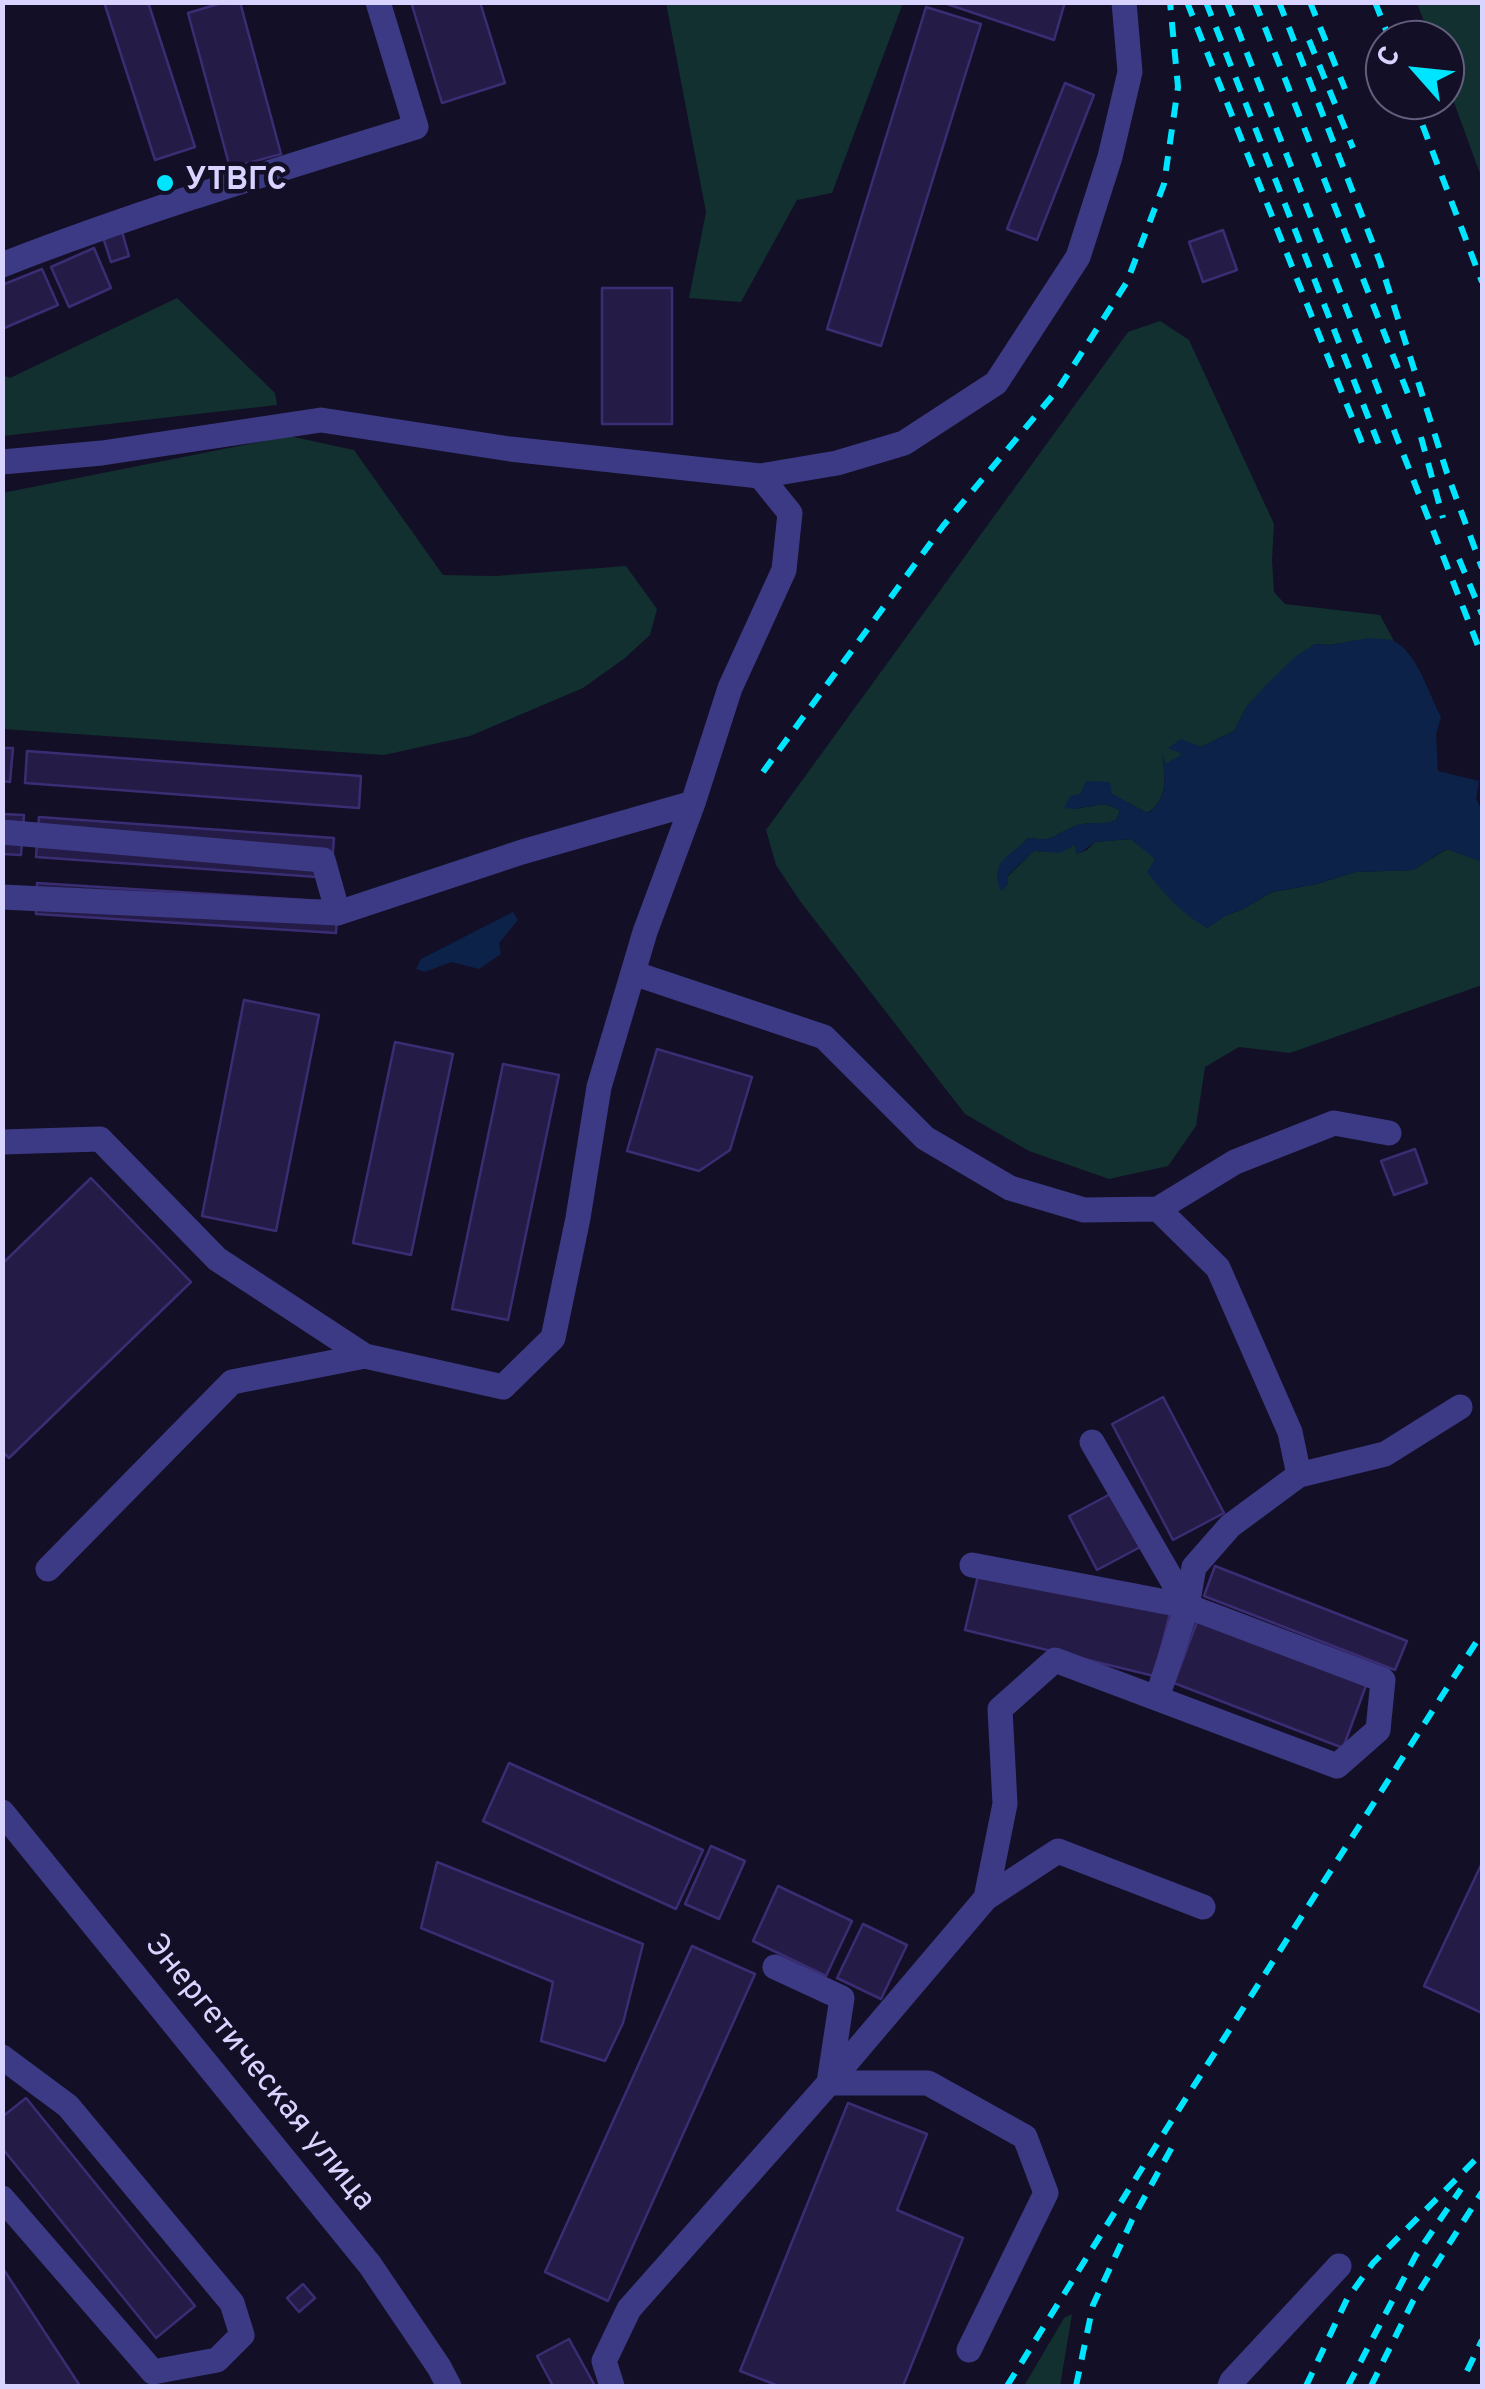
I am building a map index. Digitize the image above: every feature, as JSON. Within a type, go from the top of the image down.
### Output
[{"type":"street","points":[[2,265],[172,203],[416,127],[378,2]]},
{"type":"street","points":[[2,462],[102,453],[321,420],[510,449],[760,476],[838,463],[904,444],[996,383],[1078,257],[1110,157],[1130,72],[1124,2]]},
{"type":"street","points":[[2,1142],[100,1139],[217,1259],[365,1356],[504,1387],[553,1338],[599,1088],[645,932],[694,803],[730,688],[784,570],[790,513],[760,476]]},
{"type":"street","points":[[2,897],[338,912],[522,852],[694,803]]},
{"type":"street","points":[[2,832],[323,860],[338,912]]},
{"type":"street","points":[[633,973],[824,1036],[925,1138],[1010,1188],[1084,1210],[1158,1210],[1235,1162],[1334,1123],[1389,1133]]},
{"type":"street","points":[[1158,1210],[1218,1268],[1290,1432],[1299,1475]]},
{"type":"street","points":[[48,1568],[232,1382],[365,1356]]},
{"type":"street","points":[[1157,1698],[1194,1567],[1230,1526],[1299,1475],[1385,1454],[1460,1407]]},
{"type":"street","points":[[1092,1442],[1186,1606]]},
{"type":"street","points":[[972,1564],[1186,1606],[1383,1680],[1378,1730],[1337,1766],[1055,1660],[1000,1709],[1005,1804],[986,1898]]},
{"type":"street","name":"Энергетическая улица","points":[[2,1812],[370,2265],[449,2386]]},
{"type":"street","points":[[612,2386],[604,2361],[629,2309],[986,1898],[1058,1851],[1202,1907]]},
{"type":"street","points":[[775,1967],[842,1998],[829,2083]]},
{"type":"street","points":[[2,2057],[68,2106],[232,2303],[242,2335],[217,2360],[153,2372],[2,2198]]},
{"type":"street","points":[[829,2083],[928,2082],[1025,2137],[1046,2193],[969,2350]]},
{"type":"street","points":[[1230,2386],[1339,2266]]},
{"type":"green space","points":[[666,3],[903,3],[832,193],[797,200],[741,302],[689,298],[706,212]]},
{"type":"green space","points":[[1417,3],[1482,3],[1482,179],[1460,120],[1465,120],[1465,20],[1423,20]]},
{"type":"green space","points":[[177,298],[275,393],[277,405],[3,436],[3,375],[10,378]]},
{"type":"green space","points":[[1160,321],[1189,340],[1274,524],[1274,592],[1285,604],[1380,615],[1394,641],[1365,639],[1315,644],[1247,706],[1234,731],[1201,747],[1169,748],[1183,754],[1166,764],[1163,761],[1163,790],[1158,803],[1147,813],[1112,794],[1073,809],[1105,804],[1120,810],[1111,822],[1080,824],[1050,838],[1028,838],[998,882],[1001,890],[1008,876],[1034,851],[1060,852],[1075,844],[1077,854],[1095,842],[1131,839],[1156,859],[1207,928],[1272,892],[1355,872],[1413,870],[1447,849],[1482,859],[1482,985],[1290,1053],[1239,1047],[1205,1067],[1196,1126],[1168,1166],[1109,1179],[1029,1151],[965,1114],[800,901],[776,865],[766,830],[1128,332]]},
{"type":"green space","points":[[289,436],[354,450],[443,575],[495,576],[626,566],[657,609],[650,635],[583,688],[470,736],[384,755],[3,729],[2,493]]},
{"type":"green space","points":[[1072,2314],[1060,2386],[1024,2386],[1064,2318]]},
{"type":"water","points":[[1368,638],[1390,640],[1401,646],[1422,674],[1441,717],[1436,735],[1438,771],[1479,781],[1476,799],[1482,810],[1482,859],[1446,849],[1413,870],[1355,872],[1272,892],[1207,928],[1160,888],[1147,872],[1155,859],[1131,839],[1095,842],[1077,855],[1075,845],[1060,853],[1034,851],[1008,875],[1008,885],[1001,891],[999,866],[1028,838],[1050,838],[1080,824],[1116,820],[1120,810],[1105,804],[1064,808],[1070,796],[1080,794],[1086,781],[1110,782],[1112,794],[1148,813],[1162,794],[1162,753],[1166,764],[1182,754],[1168,748],[1181,739],[1201,747],[1234,731],[1247,706],[1265,686],[1315,644]]},
{"type":"water","points":[[513,912],[518,920],[499,943],[501,954],[479,969],[451,962],[425,972],[416,969],[421,959]]},
{"type":"building","points":[[104,2],[148,2],[195,147],[155,160]]},
{"type":"building","points":[[225,2],[240,2],[281,154],[230,168],[188,13]]},
{"type":"building","points":[[411,2],[480,2],[505,83],[442,103]]},
{"type":"building","points":[[941,2],[1065,2],[1054,40]]},
{"type":"building","points":[[926,7],[981,24],[881,346],[827,329]]},
{"type":"building","points":[[1065,83],[1094,95],[1037,240],[1007,229]]},
{"type":"building","points":[[121,228],[129,256],[111,262],[102,234]]},
{"type":"building","points":[[1223,230],[1237,270],[1203,282],[1189,242]]},
{"type":"building","points":[[94,248],[111,288],[69,307],[51,267]]},
{"type":"building","points":[[42,269],[58,305],[2,329],[2,285]]},
{"type":"building","points":[[602,288],[672,288],[672,424],[602,424]]},
{"type":"building","points":[[2,748],[13,748],[10,782],[2,781]]},
{"type":"building","points":[[27,751],[361,776],[359,808],[25,783]]},
{"type":"building","points":[[2,814],[24,815],[21,855],[2,854]]},
{"type":"building","points":[[39,817],[334,838],[331,878],[36,857]]},
{"type":"building","points":[[37,883],[338,902],[336,933],[36,914]]},
{"type":"building","points":[[244,1000],[319,1015],[276,1231],[202,1216]]},
{"type":"building","points":[[395,1042],[453,1054],[411,1255],[353,1243]]},
{"type":"building","points":[[657,1049],[752,1077],[730,1150],[699,1171],[627,1151]]},
{"type":"building","points":[[503,1064],[559,1075],[508,1320],[452,1309]]},
{"type":"building","points":[[1415,1149],[1427,1183],[1394,1195],[1381,1161]]},
{"type":"building","points":[[91,1178],[191,1282],[9,1458],[2,1451],[2,1264]]},
{"type":"building","points":[[1163,1397],[1224,1513],[1173,1540],[1112,1424]]},
{"type":"building","points":[[1118,1490],[1146,1544],[1097,1570],[1069,1516]]},
{"type":"building","points":[[982,1559],[1172,1605],[1154,1676],[965,1630]]},
{"type":"building","points":[[1215,1566],[1407,1641],[1395,1670],[1204,1596]]},
{"type":"building","points":[[1198,1619],[1367,1683],[1343,1748],[1174,1683]]},
{"type":"building","points":[[509,1763],[703,1850],[676,1909],[483,1821]]},
{"type":"building","points":[[711,1846],[745,1861],[719,1919],[685,1904]]},
{"type":"building","points":[[437,1862],[643,1944],[623,2023],[605,2061],[541,2041],[553,1982],[421,1928]]},
{"type":"building","points":[[1482,1863],[1482,2013],[1424,1986]]},
{"type":"building","points":[[778,1886],[852,1921],[826,1976],[753,1941]]},
{"type":"building","points":[[863,1924],[907,1945],[881,1999],[837,1978]]},
{"type":"building","points":[[692,1946],[755,1974],[608,2301],[545,2272]]},
{"type":"building","points":[[26,2098],[195,2306],[156,2338],[2,2148],[2,2117]]},
{"type":"building","points":[[848,2103],[927,2134],[897,2210],[963,2238],[903,2386],[779,2386],[740,2371]]},
{"type":"building","points":[[2,2267],[80,2386],[7,2386],[2,2380]]},
{"type":"building","points":[[303,2284],[315,2298],[299,2312],[287,2298]]},
{"type":"building","points":[[569,2339],[595,2386],[553,2386],[537,2356]]},
{"type":"railway","points":[[763,772],[943,526],[1059,388],[1127,282],[1164,184],[1178,87],[1170,2]]},
{"type":"railway","points":[[1187,2],[1366,453]]},
{"type":"railway","points":[[1206,2],[1381,450]]},
{"type":"railway","points":[[1227,2],[1482,656]]},
{"type":"railway","points":[[1255,2],[1408,394]]},
{"type":"railway","points":[[1279,2],[1380,262],[1447,473],[1482,568]]},
{"type":"railway","points":[[1310,2],[1345,89]]},
{"type":"railway","points":[[1375,2],[1382,20]]},
{"type":"railway","points":[[1309,40],[1353,148]]},
{"type":"railway","points":[[1421,120],[1482,282]]},
{"type":"railway","points":[[1421,437],[1443,518]]},
{"type":"railway","points":[[1459,559],[1482,614]]},
{"type":"railway","points":[[1007,2386],[1482,1633]]},
{"type":"railway","points":[[1076,2386],[1093,2305],[1132,2220],[1177,2138]]},
{"type":"railway","points":[[1306,2386],[1347,2299],[1373,2263],[1482,2153]]},
{"type":"railway","points":[[1348,2386],[1416,2255],[1461,2189]]},
{"type":"railway","points":[[1371,2386],[1413,2301],[1482,2192]]},
{"type":"railway","points":[[1467,2371],[1482,2340]]},
{"type":"place","name":"УТВГС","points":[[165,183]]}]
